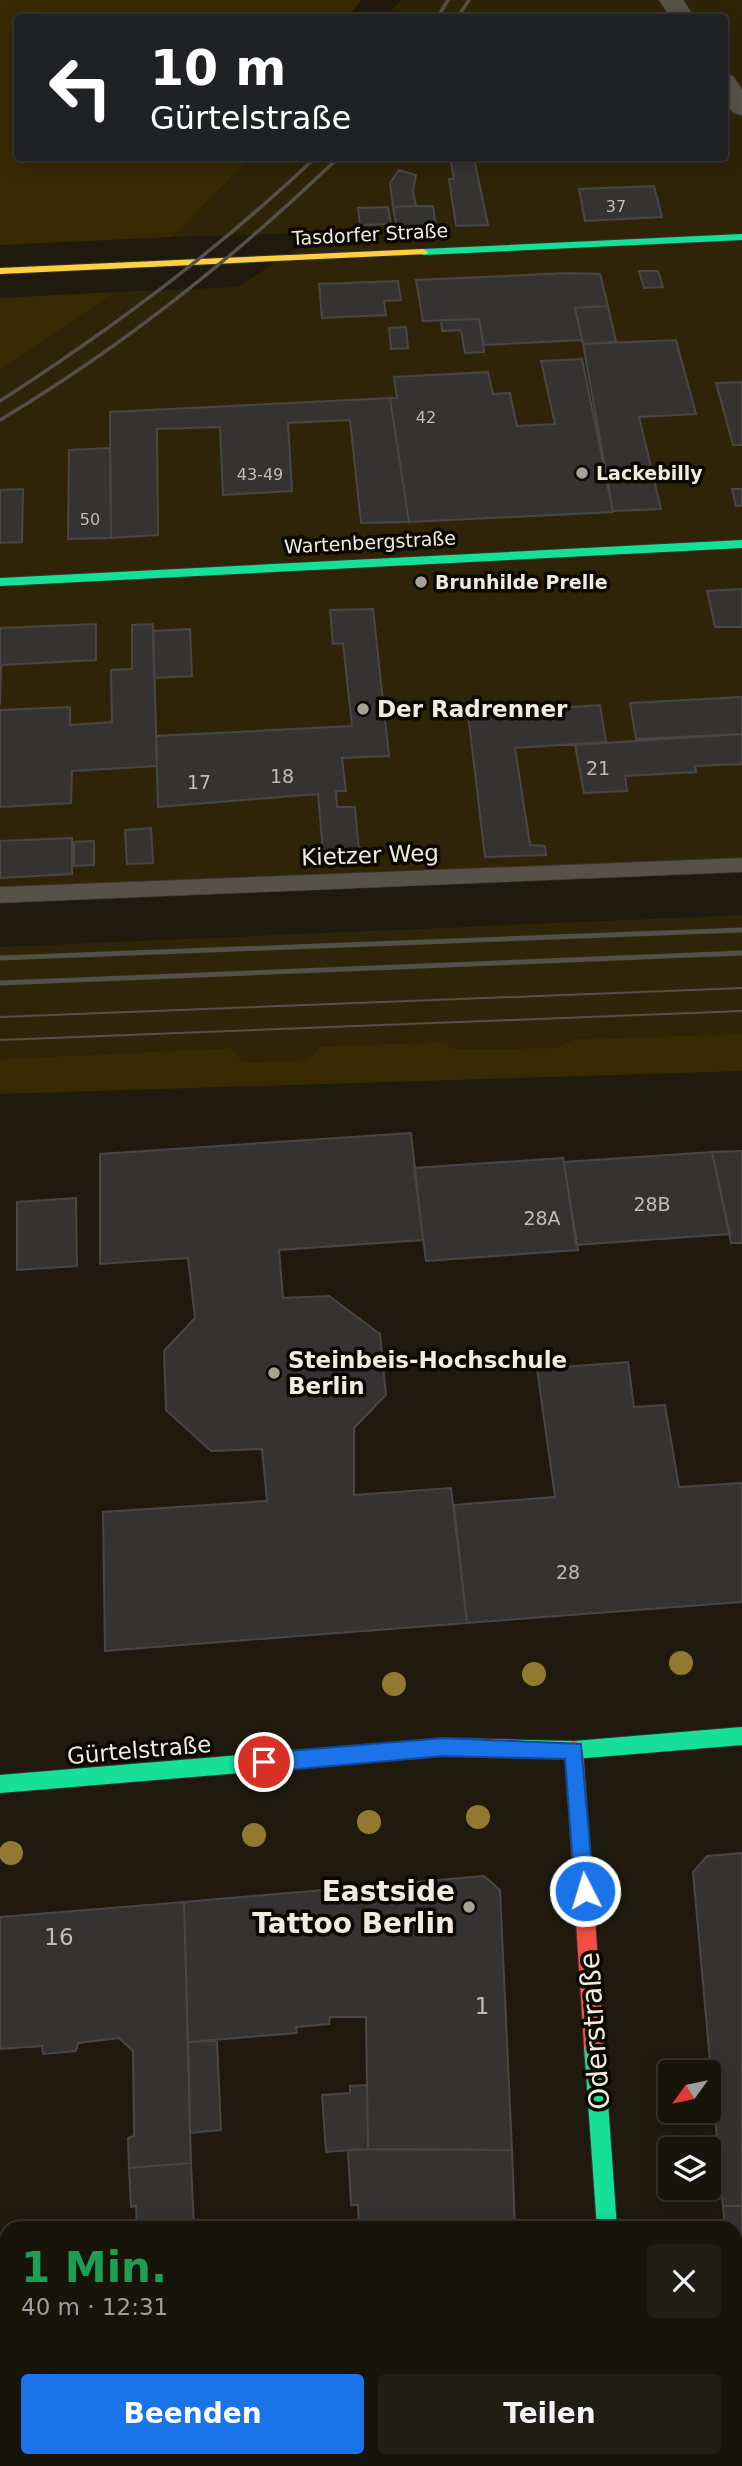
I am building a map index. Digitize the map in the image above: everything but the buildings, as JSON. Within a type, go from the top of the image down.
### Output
[{"type":"street","points":[[728,87],[742,108]]},
{"type":"street","name":"Tasdorfer Straße","points":[[0,271],[742,237]]},
{"type":"street","name":"Wartenbergstraße","points":[[0,582],[742,544]]},
{"type":"street","name":"Gürtelstraße","points":[[0,1784],[444,1747],[574,1750],[742,1736]]},
{"type":"street","name":"Oderstraße","points":[[574,1750],[607,2221]]},
{"type":"lane","name":"Kietzer Weg","points":[[0,895],[742,865]]},
{"type":"shaded area","points":[[0,0],[361,0],[350,14],[14,14],[14,161],[247,161],[173,237],[0,245]]},
{"type":"shaded area","points":[[402,0],[742,0],[742,862],[0,895],[0,370],[116,292],[238,287],[321,232],[173,237],[247,161],[728,161],[728,14],[388,14]]},
{"type":"shaded area","points":[[116,292],[0,370],[0,298]]},
{"type":"shaded area","points":[[742,915],[742,1034],[575,1039],[555,1048],[453,1049],[445,1042],[321,1046],[309,1060],[241,1062],[232,1048],[0,1059],[0,947]]},
{"type":"shaded area","points":[[742,1034],[742,1071],[0,1094],[0,1059],[232,1048],[242,1062],[308,1060],[321,1046],[445,1042],[453,1049],[555,1048],[575,1039]]},
{"type":"tram line","points":[[0,1017],[742,988]]},
{"type":"tram line","points":[[0,1040],[742,1011]]},
{"type":"railway","points":[[439,14],[448,0]]},
{"type":"railway","points":[[460,14],[469,0]]},
{"type":"railway","points":[[0,401],[83,346],[163,287],[241,225],[312,161]]},
{"type":"railway","points":[[0,420],[91,362],[176,299],[259,231],[335,161]]},
{"type":"railway","points":[[0,958],[742,930]]},
{"type":"railway","points":[[0,983],[742,953]]},
{"type":"traffic: fast","points":[[423,252],[742,237]]},
{"type":"traffic: fast","points":[[0,582],[742,544]]},
{"type":"traffic: fast","points":[[0,1784],[445,1747],[574,1750],[742,1736]]},
{"type":"traffic: fast","points":[[594,2046],[606,2221]]},
{"type":"traffic: slow","points":[[0,271],[423,252]]},
{"type":"traffic: jam","points":[[574,1750],[594,2046]]},
{"type":"place","name":"Lackebilly","points":[[582,473]]},
{"type":"place","name":"Brunhilde Prelle","points":[[421,582]]},
{"type":"place","name":"Der Radrenner","points":[[363,709]]},
{"type":"place","name":"Steinbeis-Hochschule Berlin","points":[[274,1373]]},
{"type":"place","name":"Eastside Tattoo Berlin","points":[[469,1907]]},
{"type":"route","points":[[264,1762],[444,1747],[574,1750],[585,1891]]}]
